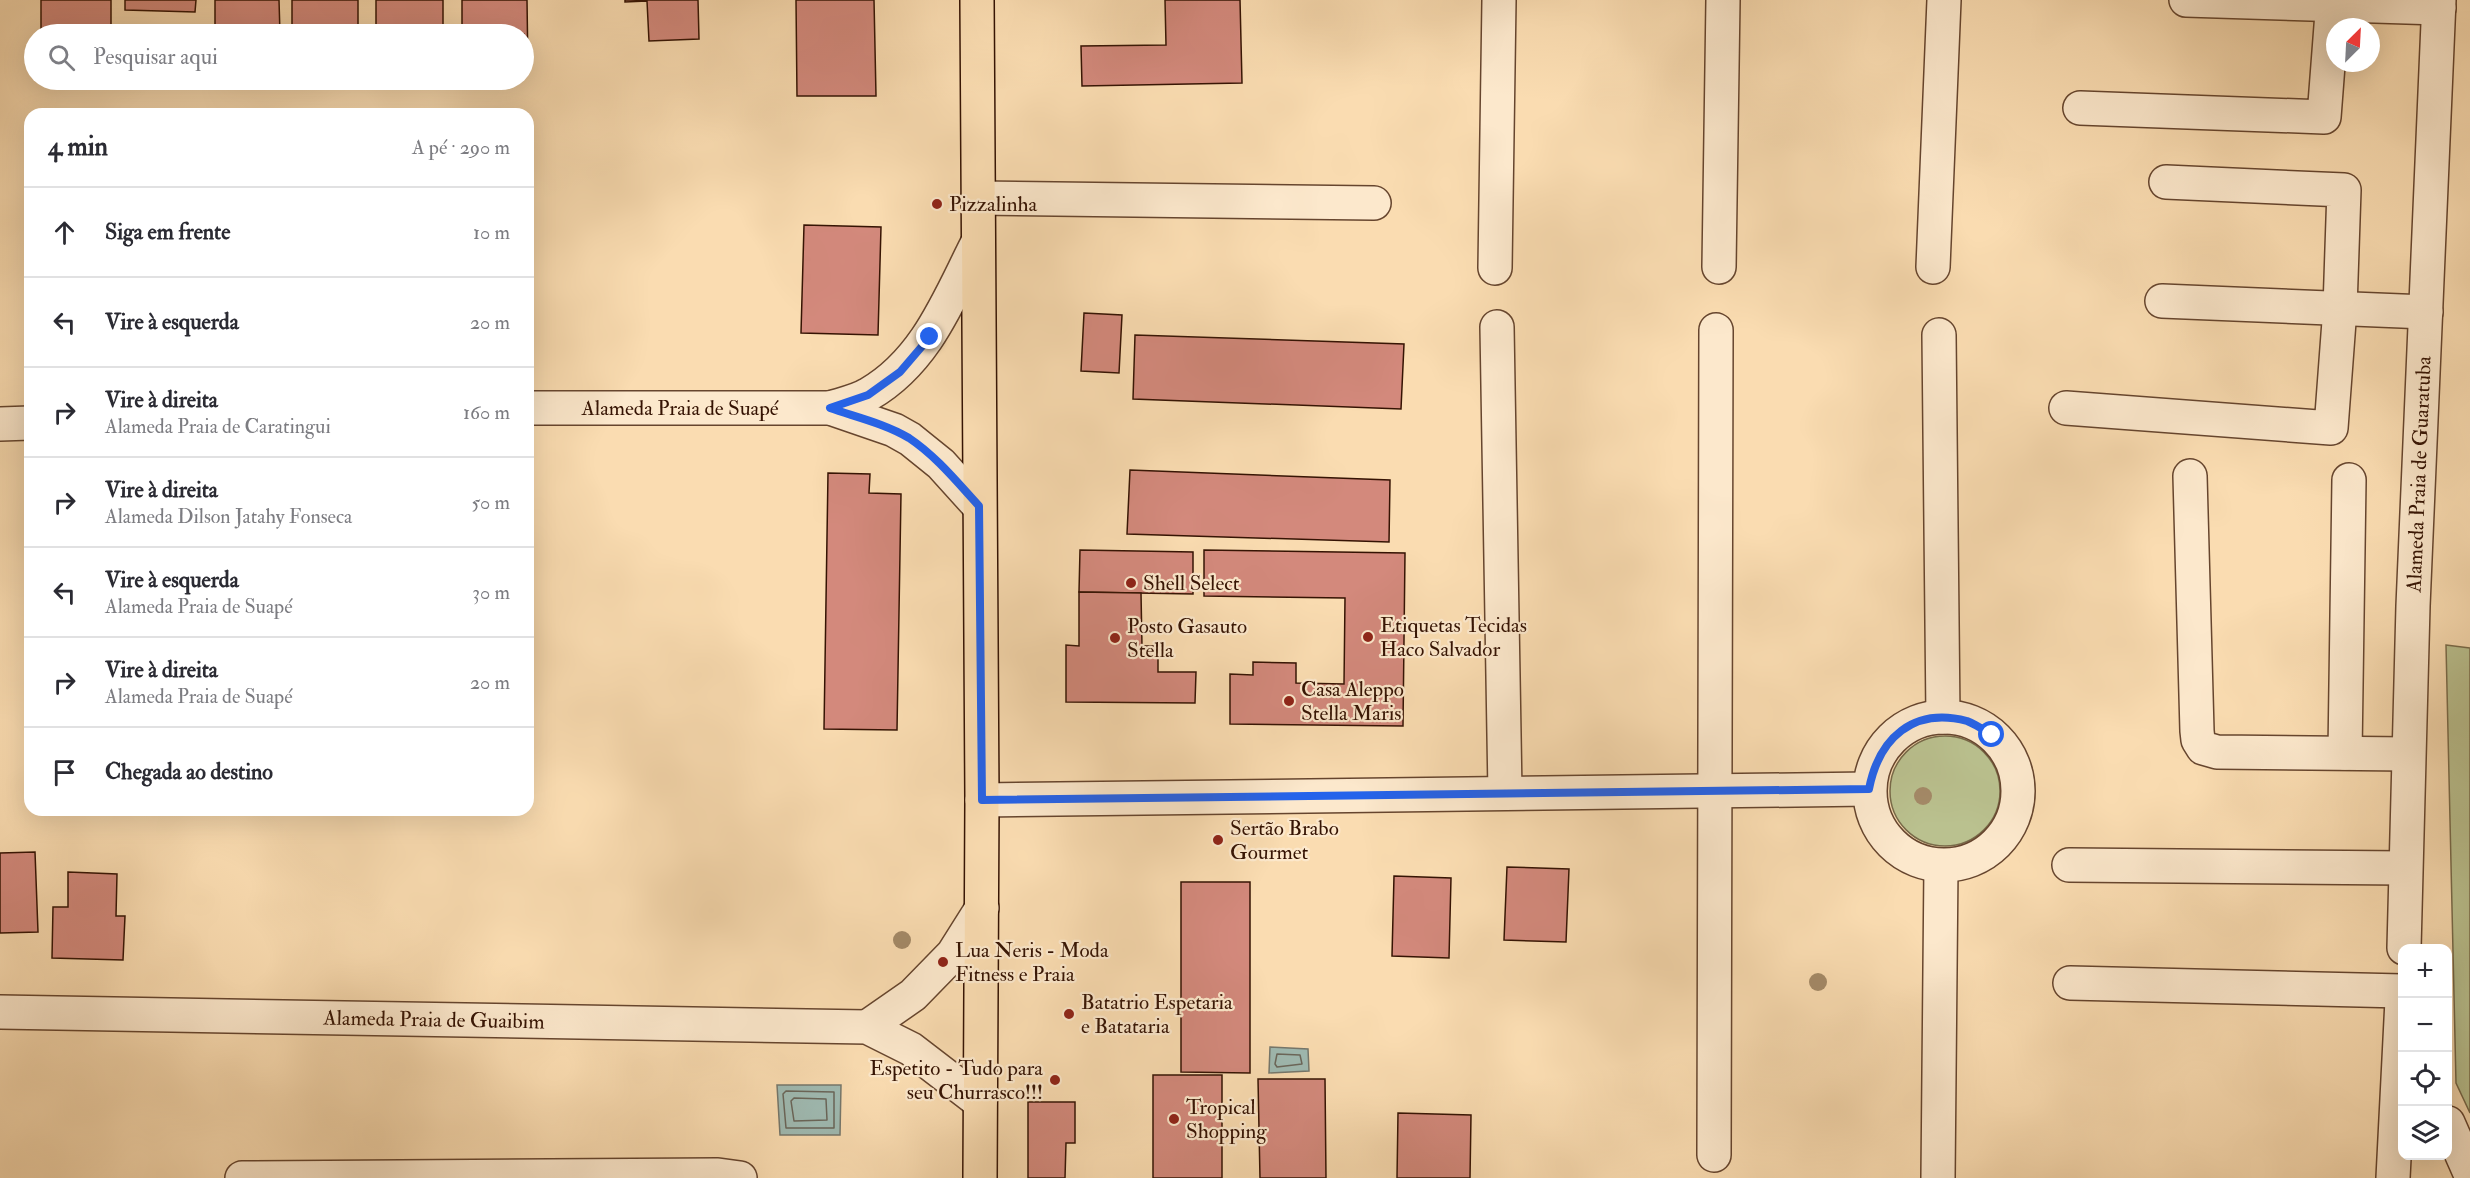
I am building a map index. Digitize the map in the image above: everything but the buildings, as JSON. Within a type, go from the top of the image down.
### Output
[{"type":"main road","points":[[977,0],[982,800],[980,1178]]},
{"type":"street","points":[[1495,268],[1499,0]]},
{"type":"street","points":[[1719,267],[1724,0]]},
{"type":"street","points":[[1933,267],[1944,0]]},
{"type":"street","points":[[2186,0],[2439,4]]},
{"type":"street","points":[[2080,108],[2324,117],[2339,3]]},
{"type":"street","name":"Alameda Praia de Guaratuba","points":[[2404,944],[2408,754],[2439,4]]},
{"type":"street","points":[[2066,408],[2331,428],[2352,309],[2344,190],[2166,182]]},
{"type":"street","points":[[978,198],[1374,202]]},
{"type":"street","name":"Alameda Praia de Suapé","points":[[534,408],[830,408],[868,395],[900,372],[930,337],[977,244]]},
{"type":"street","points":[[2162,301],[2426,312]]},
{"type":"street","points":[[1497,327],[1505,793]]},
{"type":"street","points":[[1714,1155],[1716,330]]},
{"type":"street","points":[[1939,335],[1943,717]]},
{"type":"street","name":"Alameda Praia de Suapé","points":[[830,408],[894,430],[910,439],[941,464],[979,506]]},
{"type":"street","points":[[0,424],[24,423]]},
{"type":"street","points":[[2190,476],[2198,740],[2203,748],[2217,752],[2408,754]]},
{"type":"street","points":[[2349,480],[2354,753]]},
{"type":"street","points":[[1943,717],[1969,722],[1992,735],[2009,755],[2018,780],[2018,797],[2008,830],[1990,849],[1967,861],[1941,866],[1918,861],[1898,850],[1882,833],[1872,812],[1869,789],[1873,767],[1884,747],[1900,731],[1921,720],[1943,717]]},
{"type":"street","points":[[982,800],[1869,789]]},
{"type":"street","points":[[2069,865],[2405,868]]},
{"type":"street","points":[[1938,1178],[1941,866]]},
{"type":"street","points":[[867,1026],[913,995],[953,954],[982,908]]},
{"type":"street","points":[[2070,983],[2398,991]]},
{"type":"street","name":"Alameda Praia de Guaibim","points":[[0,1012],[867,1026],[910,1049],[980,1102]]},
{"type":"street","points":[[2393,1178],[2400,1052]]},
{"type":"street","points":[[2452,1132],[2470,1173]]},
{"type":"street","points":[[243,1178],[706,1175],[740,1178]]},
{"type":"green space","points":[[2446,645],[2470,648],[2470,1113],[2456,1083]]},
{"type":"green space","points":[[1945,736],[1966,741],[1984,752],[1995,770],[2000,791],[1995,812],[1984,830],[1966,841],[1945,846],[1924,841],[1906,830],[1895,812],[1890,791],[1895,770],[1906,752],[1924,741]]},
{"type":"water","points":[[1270,1047],[1308,1049],[1309,1071],[1269,1073]]},
{"type":"water","points":[[777,1085],[841,1085],[840,1135],[780,1135]]},
{"type":"place","name":"Pizzalinha","points":[[937,204]]},
{"type":"place","name":"Shell Select","points":[[1131,583]]},
{"type":"place","name":"Etiquetas Tecidas Haco Salvador","points":[[1368,637]]},
{"type":"place","name":"Posto Gasauto Stella","points":[[1115,638]]},
{"type":"place","name":"Casa Aleppo Stella Maris","points":[[1289,701]]},
{"type":"place","name":"Sertão Brabo Gourmet","points":[[1218,840]]},
{"type":"place","name":"Lua Neris - Moda Fitness e Praia","points":[[943,962]]},
{"type":"place","name":"Batatrio Espetaria e Batataria","points":[[1069,1014]]},
{"type":"place","name":"Espetito - Tudo para seu Churrasco!!!","points":[[1055,1080]]},
{"type":"place","name":"Tropical Shopping","points":[[1174,1119]]},
{"type":"route","points":[[930,337],[900,372],[868,395],[830,408],[894,430],[910,439],[941,464],[979,506],[982,800],[1869,789],[1873,767],[1884,747],[1900,731],[1921,720],[1943,717],[1969,722],[1992,735]]}]
